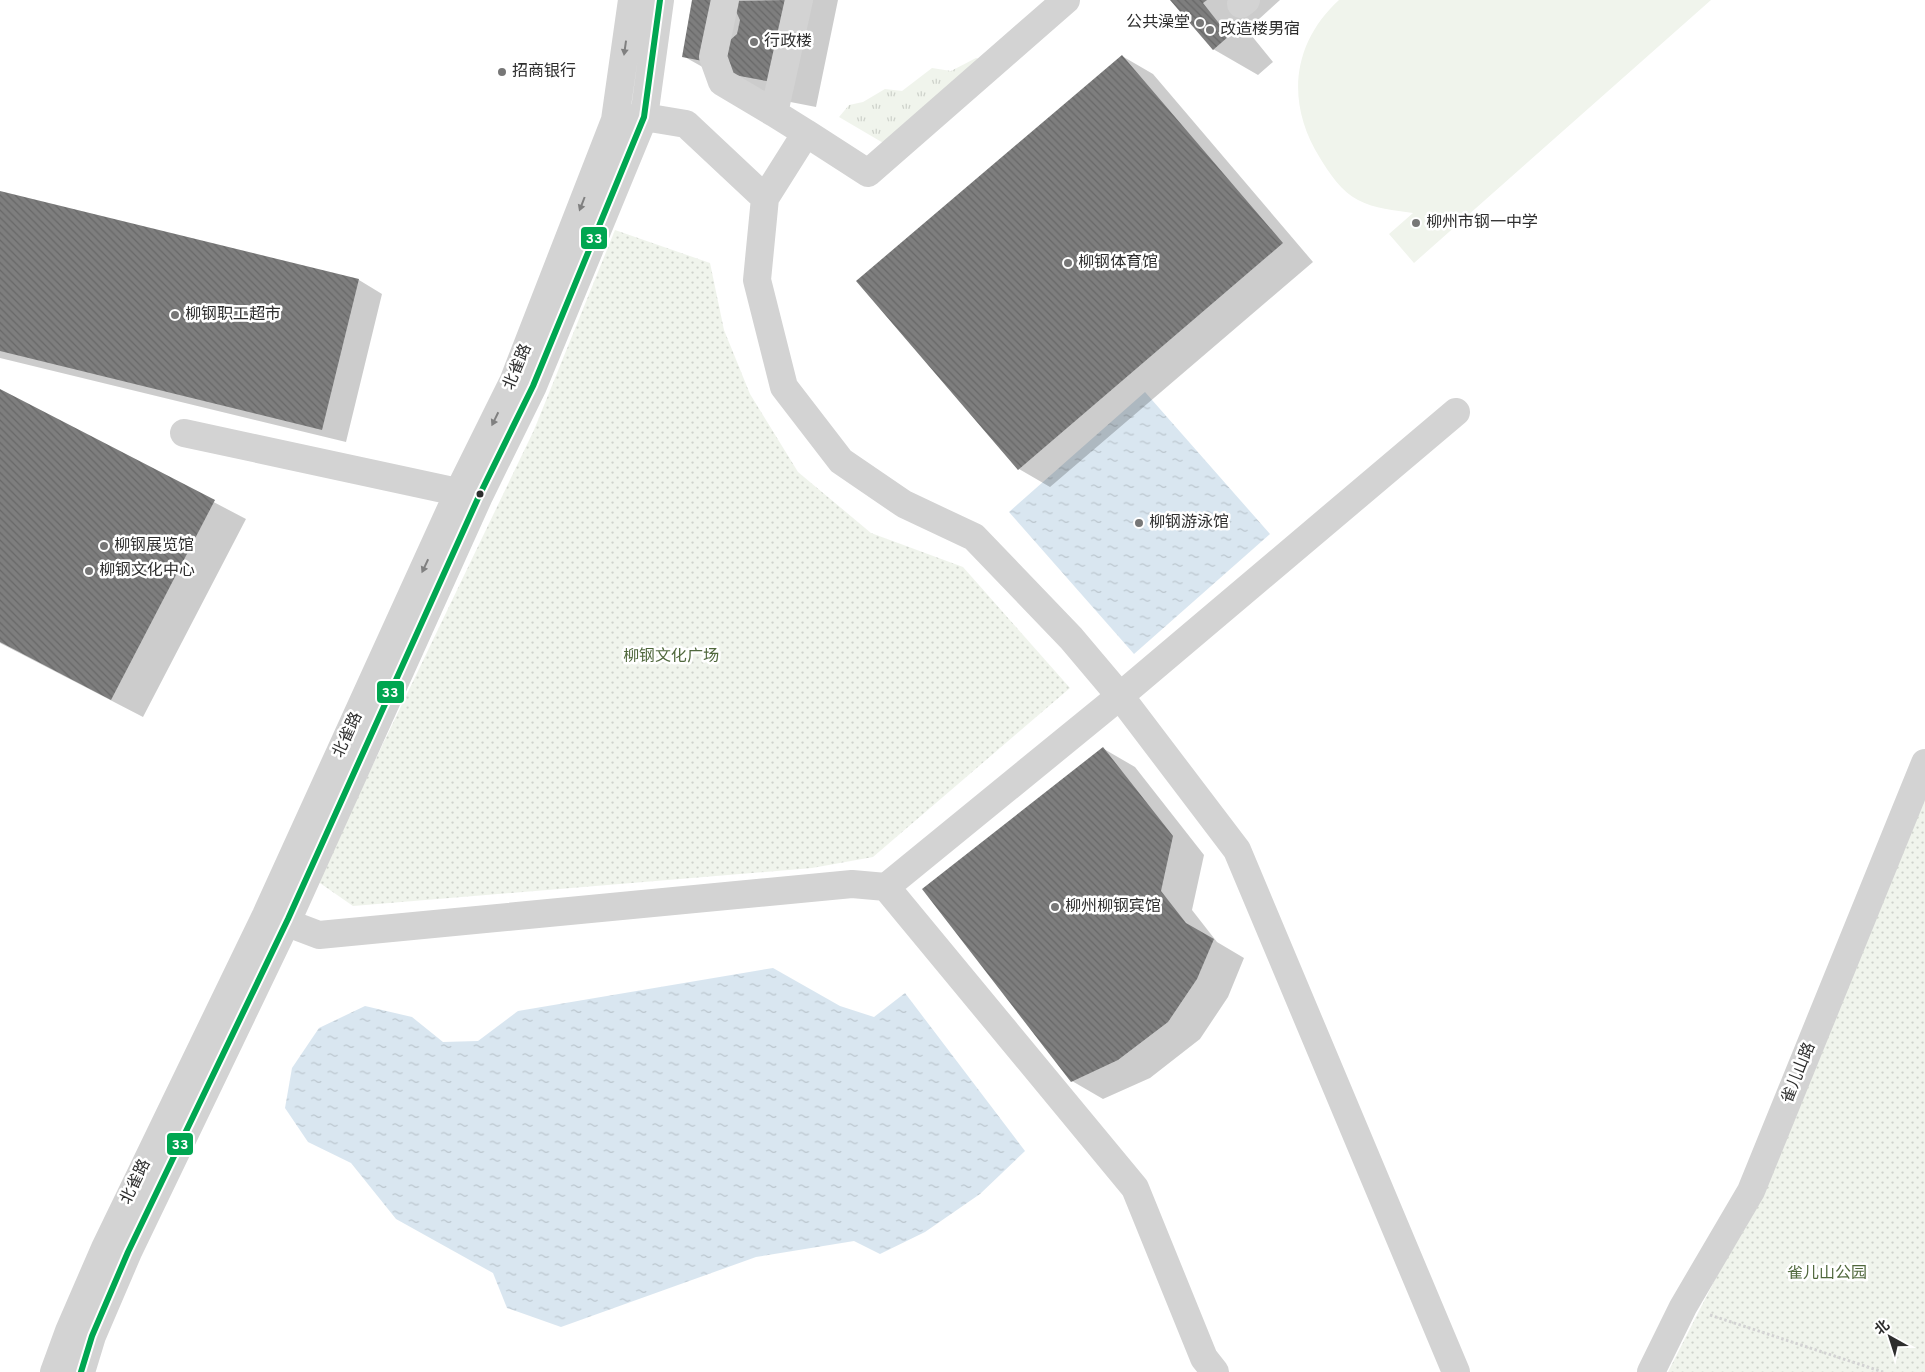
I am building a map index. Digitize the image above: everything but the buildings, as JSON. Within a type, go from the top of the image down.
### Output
[{"type":"street","name":"北雀路","points":[[81,1372],[92,1336],[128,1252],[276,919],[469,494],[615,120],[632,0]]},
{"type":"street","name":"北雀路","points":[[469,494],[533,386],[644,117],[660,0]]},
{"type":"street","points":[[725,0],[713,58],[722,82],[868,173],[1066,0]]},
{"type":"street","points":[[774,113],[799,0]]},
{"type":"street","points":[[615,120],[644,117],[686,124],[765,198]]},
{"type":"street","points":[[806,134],[765,198],[757,280],[784,387],[841,461],[904,504],[974,536],[1071,638],[1120,696],[1237,850],[1456,1372]]},
{"type":"street","points":[[276,919],[319,935],[852,884],[886,887],[1120,696],[1456,412]]},
{"type":"street","points":[[184,433],[469,494]]},
{"type":"street","name":"雀儿山路","points":[[1651,1372],[1683,1307],[1751,1190],[1925,764]]},
{"type":"street","points":[[886,887],[1135,1188],[1204,1358],[1215,1372]]},
{"type":"street","name":"北雀路","points":[[54,1372],[69,1331],[105,1248],[276,919]]},
{"type":"path","points":[[1683,1307],[1883,1372]]},
{"type":"green space","name":"柳州市钢一中学","points":[[1339,0],[1711,0],[1414,263],[1389,234],[1413,213],[1385,209],[1352,197],[1341,187],[1320,158],[1309,138],[1302,117],[1298,96],[1299,75],[1303,55],[1311,36],[1323,17]]},
{"type":"green space","points":[[976,58],[984,60],[885,144],[839,117],[849,105],[863,102],[885,89],[902,91],[932,68],[951,71]]},
{"type":"green space","name":"柳钢文化广场","points":[[615,230],[710,263],[724,330],[750,394],[798,472],[871,533],[963,567],[1070,688],[873,857],[812,868],[353,906],[317,881],[534,430]]},
{"type":"green space","name":"雀儿山公园","points":[[1925,778],[1925,1372],[1668,1372],[1759,1193]]},
{"type":"water","name":"柳钢游泳馆","points":[[1145,392],[1270,534],[1134,654],[1009,512]]},
{"type":"water","points":[[773,968],[840,1006],[874,1017],[905,993],[1025,1151],[980,1194],[925,1232],[880,1254],[854,1241],[756,1257],[561,1327],[507,1308],[493,1273],[396,1219],[351,1163],[308,1142],[285,1108],[292,1068],[319,1028],[365,1006],[412,1017],[443,1042],[478,1041],[518,1011]]},
{"type":"transit line","name":"33","points":[[81,1372],[92,1336],[128,1252],[288,919],[479,496],[533,386],[644,117],[660,0]]},
{"type":"place","name":"公共澡堂","points":[[1200,23]]},
{"type":"place","name":"改造楼男宿","points":[[1210,30]]},
{"type":"place","name":"行政楼","points":[[754,42]]},
{"type":"place","name":"招商银行","points":[[502,72]]},
{"type":"place","name":"柳州市钢一中学","points":[[1416,223]]},
{"type":"place","name":"柳钢体育馆","points":[[1068,263]]},
{"type":"place","name":"柳钢职工超市","points":[[175,315]]},
{"type":"place","name":"柳钢游泳馆","points":[[1139,523]]},
{"type":"place","name":"柳钢展览馆","points":[[104,546]]},
{"type":"place","name":"柳钢文化中心","points":[[89,571]]},
{"type":"place","name":"柳州柳钢宾馆","points":[[1055,907]]}]
